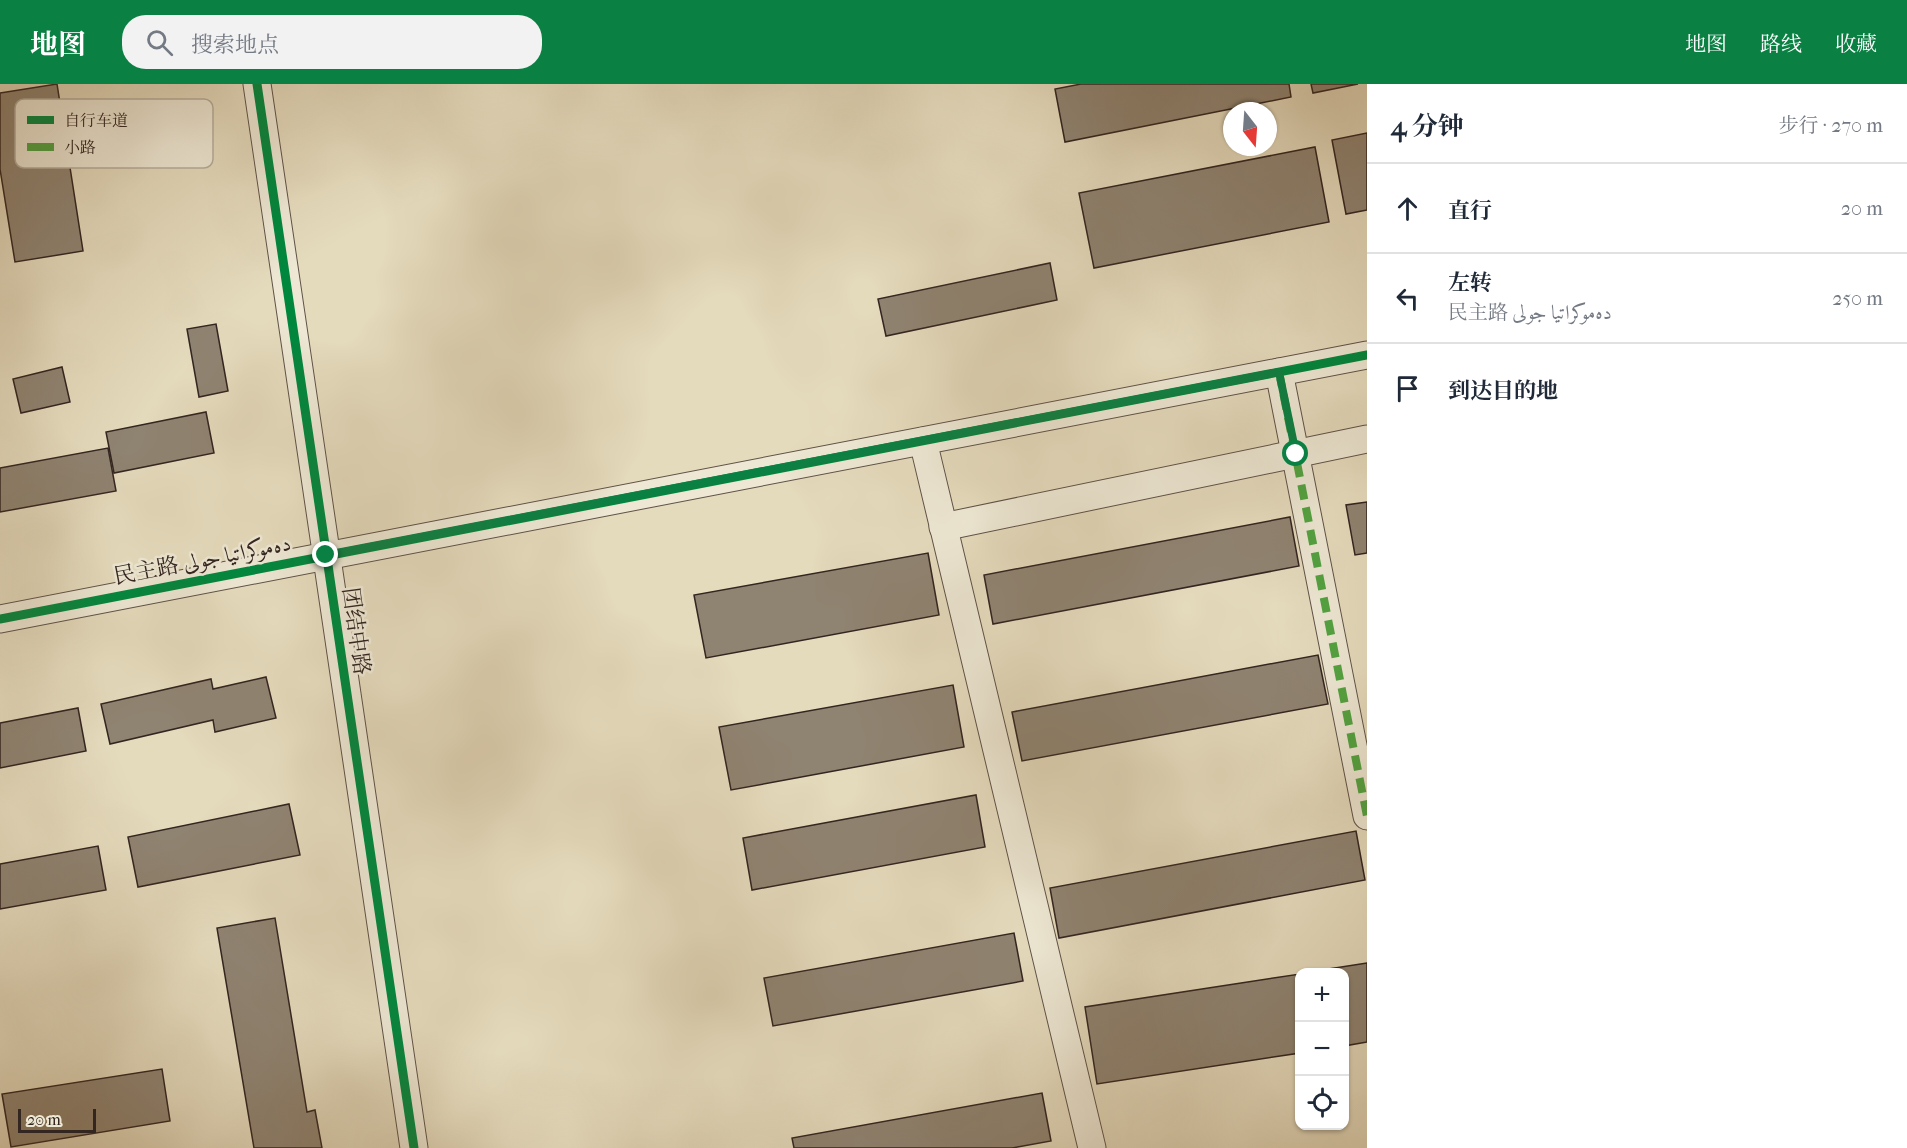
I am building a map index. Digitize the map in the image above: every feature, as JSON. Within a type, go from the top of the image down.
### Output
[{"type":"street","name":"团结中路","points":[[257,84],[414,1148]]},
{"type":"street","name":"民主路 دەموكراتيا جولى","points":[[0,619],[1367,356]]},
{"type":"street","points":[[1279,372],[1367,816]]},
{"type":"street","points":[[943,527],[1367,439]]},
{"type":"street","points":[[922,441],[1092,1148]]},
{"type":"building","points":[[57,84],[59,99],[15,99],[15,168],[70,168],[83,251],[15,262],[0,169],[0,93]]},
{"type":"building","points":[[1081,84],[1289,84],[1291,97],[1266,102],[1223,102],[1223,111],[1065,142],[1055,89]]},
{"type":"building","points":[[1311,84],[1358,84],[1313,93]]},
{"type":"building","points":[[1367,133],[1367,210],[1346,214],[1332,140]]},
{"type":"building","points":[[1315,147],[1329,222],[1094,268],[1079,193]]},
{"type":"building","points":[[1050,263],[1057,300],[886,336],[878,299]]},
{"type":"building","points":[[216,324],[228,391],[199,397],[187,329]]},
{"type":"building","points":[[62,367],[70,402],[21,413],[13,379]]},
{"type":"building","points":[[206,412],[214,453],[114,473],[106,432]]},
{"type":"building","points":[[108,448],[116,491],[0,512],[0,468]]},
{"type":"building","points":[[1367,502],[1367,553],[1355,555],[1346,505]]},
{"type":"building","points":[[1290,517],[1299,566],[993,624],[984,575]]},
{"type":"building","points":[[928,553],[939,615],[706,658],[694,595]]},
{"type":"building","points":[[1318,655],[1328,704],[1022,761],[1012,712]]},
{"type":"building","points":[[266,677],[276,718],[215,732],[213,720],[110,744],[101,704],[211,679],[213,689]]},
{"type":"building","points":[[953,685],[964,747],[731,790],[719,727]]},
{"type":"building","points":[[78,708],[86,751],[0,768],[0,723]]},
{"type":"building","points":[[976,795],[985,847],[752,890],[743,838]]},
{"type":"building","points":[[289,804],[300,855],[138,887],[128,837]]},
{"type":"building","points":[[1356,831],[1365,880],[1059,938],[1050,888]]},
{"type":"building","points":[[98,846],[106,890],[0,909],[0,864]]},
{"type":"building","points":[[275,918],[307,1112],[315,1110],[322,1148],[254,1148],[217,928]]},
{"type":"building","points":[[1014,933],[1023,981],[773,1026],[764,978]]},
{"type":"building","points":[[1367,963],[1367,1042],[1349,1045],[1349,968],[1335,968]]},
{"type":"building","points":[[1295,975],[1295,1054],[1097,1084],[1085,1007]]},
{"type":"building","points":[[162,1069],[170,1121],[11,1147],[2,1094]]},
{"type":"building","points":[[1042,1093],[1051,1141],[1012,1148],[794,1148],[792,1138]]},
{"type":"marked path","points":[[1279,372],[1367,816]]},
{"type":"cycle path","points":[[257,84],[414,1148]]},
{"type":"cycle path","points":[[0,619],[1367,355]]},
{"type":"route","points":[[326,555],[1279,372],[1296,454]]}]
